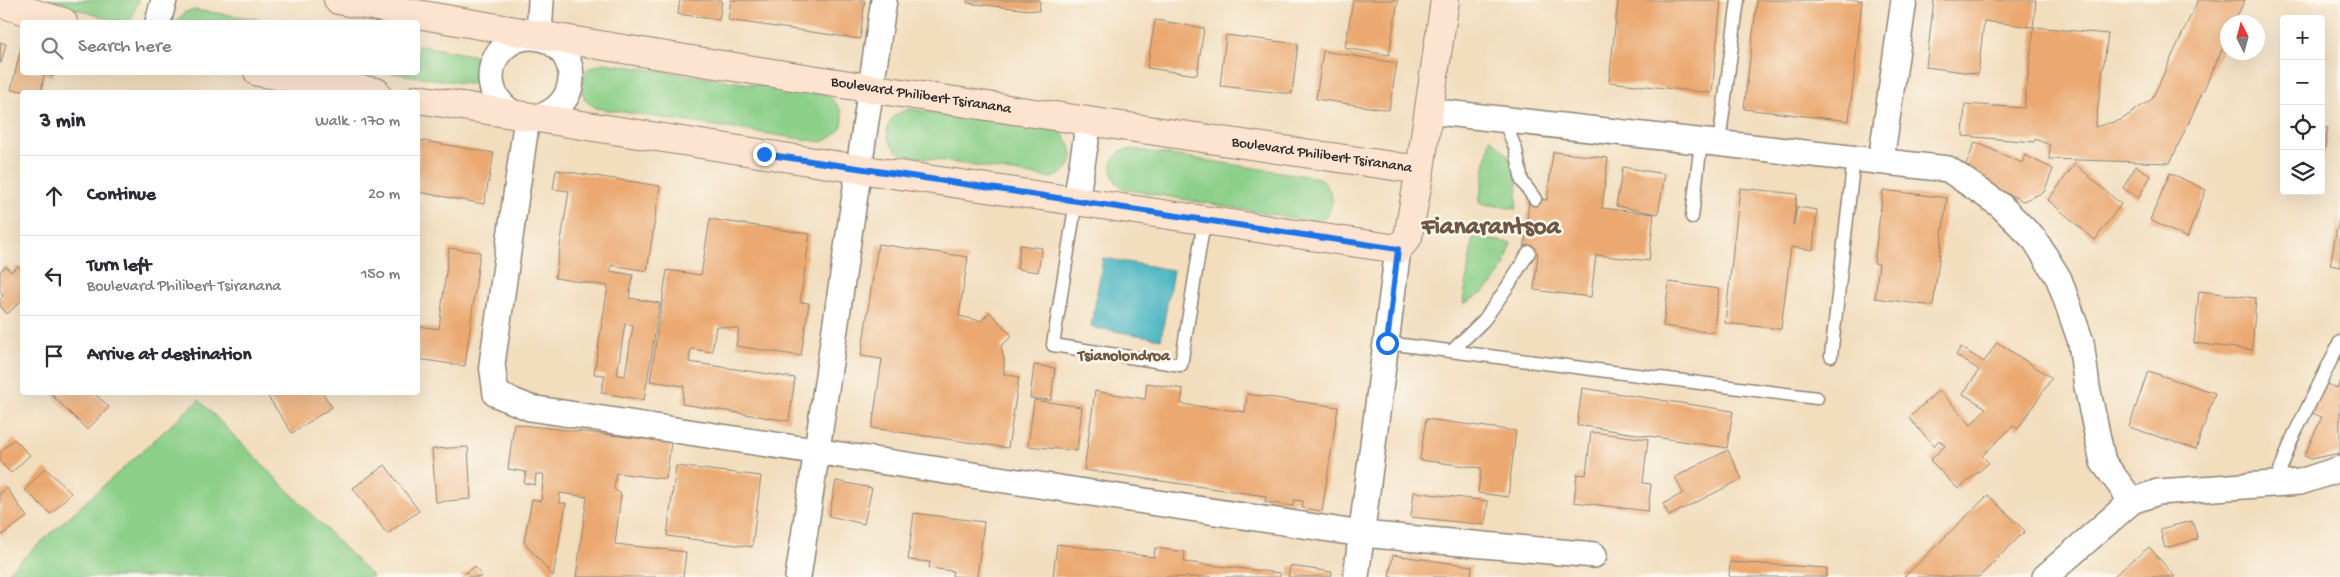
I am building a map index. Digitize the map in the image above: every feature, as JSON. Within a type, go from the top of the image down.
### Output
[{"type":"street","points":[[159,20],[164,0]]},
{"type":"street","name":"Boulevard Philibert Tsiranana","points":[[338,0],[539,36],[870,90],[1420,170],[1408,237],[1398,249]]},
{"type":"street","points":[[539,36],[541,0]]},
{"type":"street","points":[[798,577],[815,452],[884,0]]},
{"type":"street","points":[[1420,170],[1445,0]]},
{"type":"street","points":[[1881,161],[1904,0]]},
{"type":"street","points":[[0,3],[56,20]]},
{"type":"street","points":[[539,36],[556,45],[564,54],[570,66],[572,79],[569,92],[562,103],[552,112],[540,117],[527,118],[514,114],[498,101],[490,82],[491,69],[496,56],[505,46],[517,39],[539,36]]},
{"type":"street","points":[[276,75],[364,90]]},
{"type":"street","points":[[420,99],[527,118],[859,169],[1398,249],[1356,577]]},
{"type":"street","points":[[1428,111],[1948,169],[2000,205],[2035,240],[2059,279],[2080,342],[2087,387],[2103,462],[2132,501]]},
{"type":"street","points":[[527,118],[492,364],[496,394],[530,408],[1362,534],[1594,555]]},
{"type":"street","points":[[1076,201],[1089,122]]},
{"type":"street","points":[[2045,577],[2132,501],[2158,492],[2300,482],[2340,469]]},
{"type":"lane","points":[[1692,218],[1710,142],[1738,0]]},
{"type":"lane","points":[[1504,120],[1516,150],[1522,181],[1535,199]]},
{"type":"lane","points":[[1831,356],[1854,158]]},
{"type":"lane","points":[[1076,201],[1053,345],[1082,350],[1181,365],[1204,221]]},
{"type":"lane","points":[[1453,350],[1484,320],[1529,252]]},
{"type":"lane","points":[[2275,484],[2292,439],[2334,349],[2340,342]]},
{"type":"lane","points":[[1387,343],[1817,398]]},
{"type":"green space","points":[[48,0],[138,0],[131,20],[112,20]]},
{"type":"green space","points":[[195,10],[263,20],[178,20],[185,12]]},
{"type":"green space","points":[[420,45],[476,56],[481,64],[481,72],[478,78],[470,84],[405,75],[420,75]]},
{"type":"green space","points":[[604,63],[827,95],[839,108],[843,121],[841,127],[831,138],[822,142],[596,108],[585,100],[582,91],[583,76],[589,68]]},
{"type":"green space","points":[[910,109],[1061,132],[1070,146],[1072,159],[1066,170],[1060,175],[1051,178],[900,154],[889,141],[888,127],[890,121],[895,116]]},
{"type":"green space","points":[[1490,138],[1506,153],[1515,169],[1518,187],[1516,209],[1479,203]]},
{"type":"green space","points":[[1133,149],[1319,178],[1331,193],[1331,207],[1324,219],[1310,221],[1124,189],[1117,183],[1114,177],[1112,161],[1121,151]]},
{"type":"green space","points":[[1473,237],[1511,243],[1496,280],[1482,293],[1463,304]]},
{"type":"green space","points":[[199,400],[373,577],[16,577],[9,571]]},
{"type":"water","points":[[1103,258],[1173,270],[1161,339],[1091,327]]},
{"type":"building","points":[[680,0],[722,0],[719,20],[678,14]]},
{"type":"building","points":[[731,0],[865,0],[860,39],[728,20]]},
{"type":"building","points":[[967,0],[1040,0],[1039,11],[967,3]]},
{"type":"building","points":[[1353,0],[1398,0],[1389,55],[1345,48]]},
{"type":"building","points":[[1618,0],[1721,0],[1712,93],[1609,82]]},
{"type":"building","points":[[1757,0],[1862,0],[1849,121],[1744,109]]},
{"type":"building","points":[[1934,0],[2036,0],[2033,27],[1984,21],[1978,74],[1926,67]]},
{"type":"building","points":[[2198,0],[2245,0],[2238,15],[2220,15],[2220,54],[2170,163],[2049,159],[2050,145],[2035,139],[2034,142],[1963,136],[1965,104],[2024,108],[2034,27],[2108,34],[2095,127],[2121,120],[2152,99]]},
{"type":"building","points":[[1155,20],[1204,28],[1197,75],[1147,68]]},
{"type":"building","points":[[1226,35],[1298,44],[1292,94],[1220,86]]},
{"type":"building","points":[[0,42],[6,44],[1,63],[0,63]]},
{"type":"building","points":[[1323,51],[1397,63],[1389,110],[1316,99]]},
{"type":"building","points":[[20,52],[20,75],[44,75],[41,90],[11,90]]},
{"type":"building","points":[[2325,128],[2328,128],[2325,147]]},
{"type":"building","points":[[420,140],[494,153],[484,204],[420,192]]},
{"type":"building","points":[[1975,142],[2022,163],[2025,155],[2053,169],[2044,192],[2023,201],[1963,173]]},
{"type":"building","points":[[1553,152],[1608,158],[1602,208],[1654,214],[1649,261],[1596,255],[1591,297],[1534,290],[1538,253],[1524,252],[1529,199],[1547,200]]},
{"type":"building","points":[[2075,164],[2121,204],[2095,240],[2048,200]]},
{"type":"building","points":[[2136,166],[2151,176],[2138,198],[2123,188]]},
{"type":"building","points":[[1623,167],[1665,174],[1658,214],[1616,206]]},
{"type":"building","points":[[556,170],[660,186],[647,271],[611,265],[610,271],[633,275],[629,298],[660,303],[644,400],[601,393],[605,375],[594,374],[608,286],[555,278],[569,191],[553,189]],"holes":[[[625,324],[633,325],[625,376],[617,375]]]},
{"type":"building","points":[[2170,173],[2206,190],[2187,238],[2150,220]]},
{"type":"building","points":[[1740,188],[1797,194],[1793,225],[1797,207],[1817,210],[1813,250],[1791,247],[1781,329],[1725,323]]},
{"type":"building","points":[[1883,190],[1947,198],[1933,306],[1875,298],[1879,264],[1874,263]]},
{"type":"building","points":[[2340,218],[2340,267],[2330,265]]},
{"type":"building","points":[[710,219],[810,234],[800,302],[809,303],[801,356],[736,346],[739,329],[716,326],[712,352],[691,349],[689,362],[795,378],[789,421],[682,404],[684,386],[650,381],[667,270],[701,275]]},
{"type":"building","points":[[878,244],[968,257],[959,316],[981,321],[990,312],[1012,336],[1001,346],[1004,359],[1004,374],[1019,377],[1008,448],[872,428],[882,359],[861,356]]},
{"type":"building","points":[[1020,245],[1042,248],[1038,272],[1017,269]]},
{"type":"building","points":[[449,248],[480,252],[465,366],[420,359],[420,326],[439,329]]},
{"type":"building","points":[[6,266],[11,272],[18,266],[20,268],[20,302],[7,314],[0,306],[0,299],[3,296],[0,292],[0,271]]},
{"type":"building","points":[[1669,282],[1719,289],[1713,333],[1663,326]]},
{"type":"building","points":[[2199,291],[2256,298],[2252,350],[2194,343]]},
{"type":"building","points":[[1997,342],[2052,378],[2018,429],[2013,426],[1982,456],[1989,463],[1958,489],[1930,460],[1945,446],[1939,440],[1934,446],[1909,418],[1939,390],[1971,425],[1986,408],[1963,394],[1979,370],[1956,355],[1961,347],[1984,362]]},
{"type":"building","points":[[1034,365],[1055,368],[1051,400],[1030,398]]},
{"type":"building","points":[[2148,371],[2215,393],[2196,449],[2129,427]]},
{"type":"building","points":[[2340,382],[2340,453],[2311,459],[2304,456],[2322,417],[2310,412],[2324,383],[2337,388]]},
{"type":"building","points":[[1147,383],[1183,389],[1181,404],[1245,412],[1247,394],[1338,407],[1322,511],[1302,508],[1303,501],[1294,500],[1293,506],[1265,502],[1266,496],[1084,470],[1095,391],[1145,399]]},
{"type":"building","points":[[1582,388],[1733,411],[1727,448],[1577,425]]},
{"type":"building","points":[[52,395],[96,395],[109,407],[87,430]]},
{"type":"building","points":[[267,395],[324,395],[332,407],[292,433]]},
{"type":"building","points":[[1034,400],[1082,407],[1077,451],[1028,446]]},
{"type":"building","points":[[1426,419],[1516,431],[1508,497],[1478,493],[1481,468],[1420,460]]},
{"type":"building","points":[[514,424],[671,442],[666,479],[616,473],[614,489],[621,494],[615,544],[686,552],[683,577],[576,577],[587,497],[560,493],[559,503],[566,503],[553,576],[524,542],[532,499],[541,501],[544,474],[536,474],[535,485],[524,483],[526,472],[508,469]]},
{"type":"building","points":[[1591,432],[1648,439],[1643,483],[1651,484],[1648,511],[1574,502],[1577,474],[1586,475]]},
{"type":"building","points":[[14,439],[30,455],[11,473],[0,462],[0,453]]},
{"type":"building","points":[[468,447],[471,499],[436,502],[432,449]]},
{"type":"building","points":[[1728,450],[1742,479],[1669,516],[1663,504],[1683,493],[1675,477]]},
{"type":"building","points":[[385,465],[419,511],[387,534],[353,488]]},
{"type":"building","points":[[676,466],[761,476],[752,547],[667,536]]},
{"type":"building","points":[[45,468],[71,493],[51,514],[25,490]]},
{"type":"building","points":[[836,481],[872,488],[864,524],[829,516]]},
{"type":"building","points":[[7,488],[27,517],[0,536],[0,493]]},
{"type":"building","points":[[1414,492],[1488,501],[1485,525],[1411,517]]},
{"type":"building","points":[[1988,495],[2025,531],[1979,577],[1904,577]]},
{"type":"building","points":[[914,513],[984,522],[977,577],[952,576],[953,571],[929,568],[930,562],[908,560]]},
{"type":"building","points":[[2192,521],[2198,539],[2165,548],[2160,529]]},
{"type":"building","points":[[1057,544],[1154,557],[1155,548],[1185,552],[1184,562],[1280,573],[1280,577],[1053,577]]},
{"type":"building","points":[[2149,547],[2175,577],[2113,577]]},
{"type":"building","points":[[1393,555],[1472,566],[1471,577],[1389,577]]},
{"type":"building","points":[[1730,562],[1827,568],[1826,577],[1729,577]]},
{"type":"building","points":[[475,566],[482,577],[460,577]]},
{"type":"building","points":[[1290,566],[1332,572],[1331,577],[1288,577]]},
{"type":"district","name":"Fianarantsoa","points":[[1491,228]]},
{"type":"district","name":"Tsianolondroa","points":[[1124,357]]},
{"type":"route","points":[[764,154],[1398,249],[1387,343]]}]
